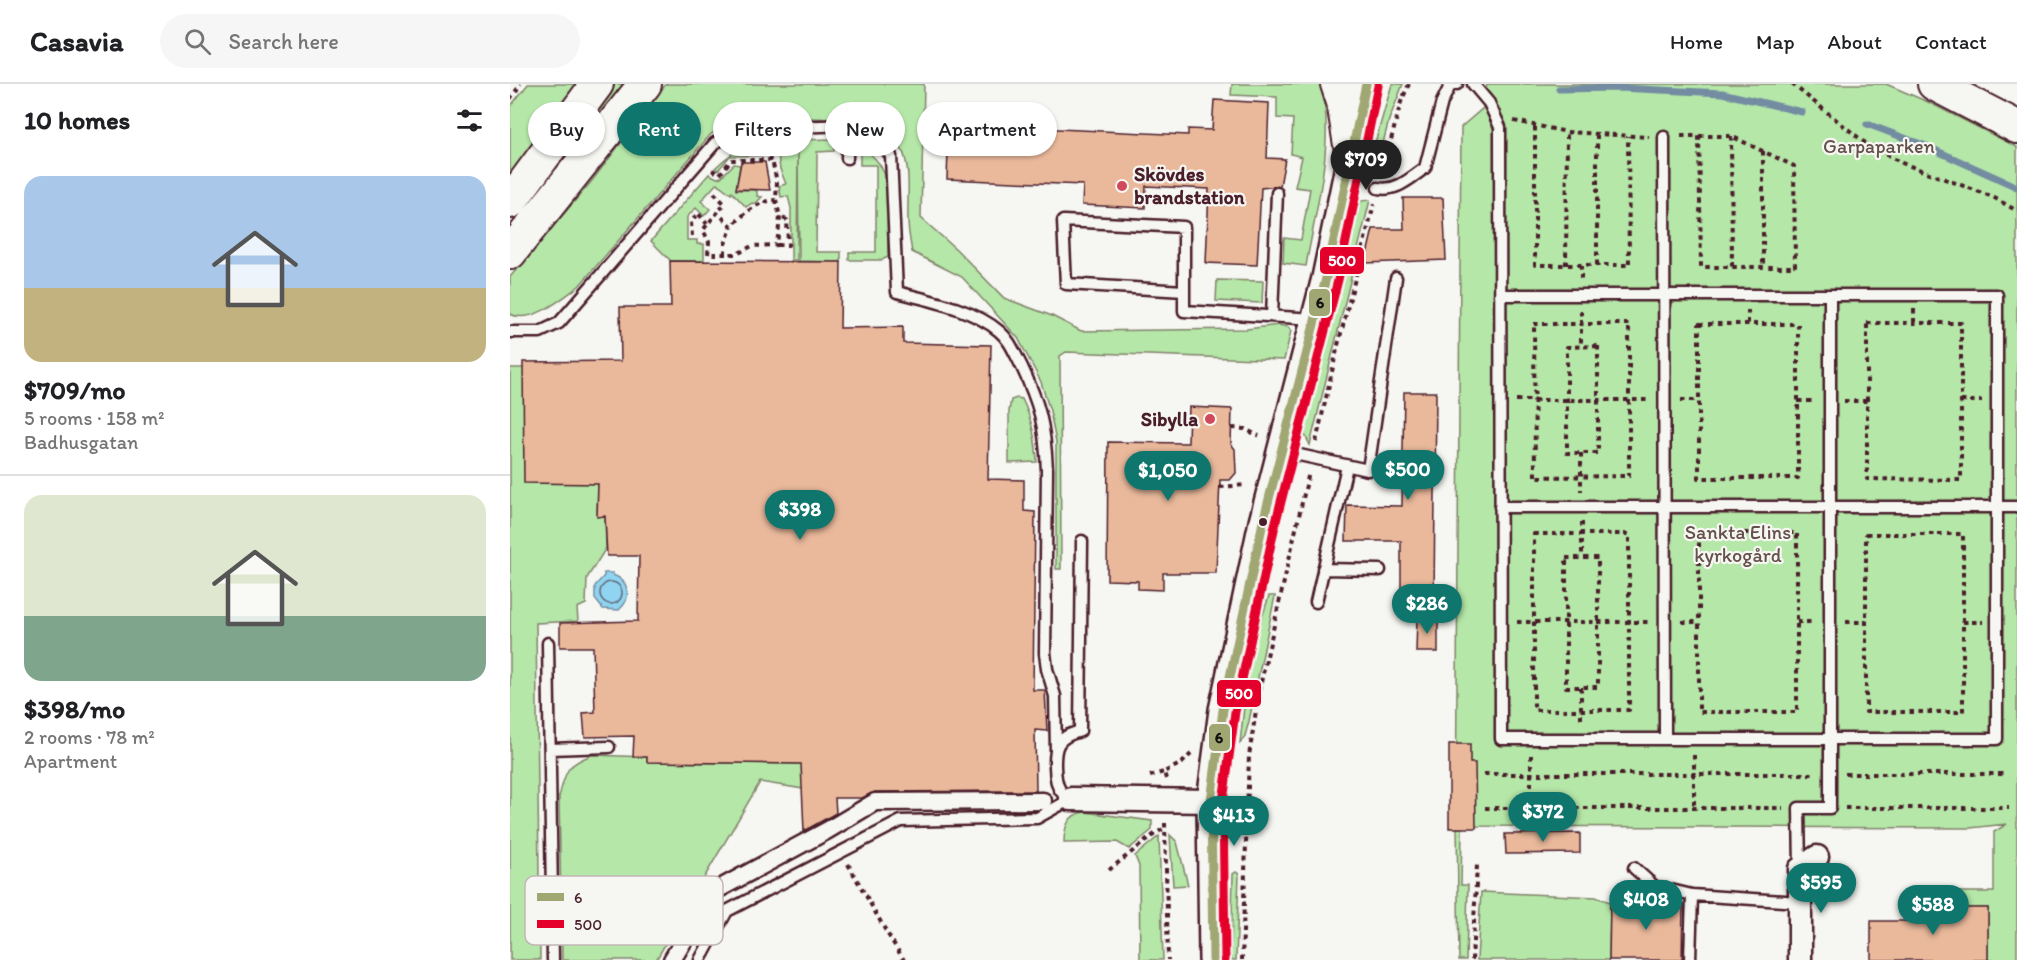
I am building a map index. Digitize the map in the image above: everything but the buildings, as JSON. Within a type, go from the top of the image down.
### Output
[{"type":"main road","points":[[510,202],[597,84]]},
{"type":"main road","points":[[510,253],[645,84]]},
{"type":"main road","points":[[1337,84],[1351,151]]},
{"type":"main road","points":[[1934,84],[2017,127]]},
{"type":"street","points":[[1213,960],[1211,801],[1223,710],[1263,522],[1326,278],[1366,84]]},
{"type":"street","points":[[1071,799],[1211,801]]},
{"type":"street","points":[[723,886],[825,827],[875,802],[1043,801]]},
{"type":"street","points":[[1800,960],[1800,903],[1809,863]]},
{"type":"street","points":[[672,960],[681,945]]},
{"type":"lane","points":[[1378,188],[1388,190],[1425,168],[1442,102],[1451,84],[1457,84]]},
{"type":"lane","points":[[1473,84],[1489,103],[1500,127],[1500,295],[1500,400],[1500,507],[1501,739],[1997,739],[1997,295],[1500,295]]},
{"type":"lane","points":[[510,332],[540,332],[559,323],[715,143],[740,129],[825,126]]},
{"type":"lane","points":[[1664,137],[1665,739]]},
{"type":"lane","points":[[723,918],[727,911],[901,821],[1037,818],[1071,799],[1061,792],[1057,785],[1055,696],[1047,669],[1046,440],[1042,416],[1010,341],[997,329],[969,314],[897,292],[891,156]]},
{"type":"lane","points":[[1272,316],[1277,193]]},
{"type":"lane","points":[[1184,291],[1066,284],[1062,221],[1185,227],[1184,310],[1315,319]]},
{"type":"lane","points":[[1281,451],[1368,470],[1396,278]]},
{"type":"lane","points":[[1809,863],[1799,808],[1830,808],[1830,295]]},
{"type":"lane","points":[[1316,602],[1347,466]]},
{"type":"lane","points":[[1500,507],[2017,507]]},
{"type":"lane","points":[[1056,751],[1059,743],[1067,735],[1080,731],[1082,541]]},
{"type":"lane","points":[[1323,569],[1380,570]]},
{"type":"lane","points":[[548,643],[552,876]]},
{"type":"lane","points":[[550,749],[609,747]]},
{"type":"lane","points":[[1634,868],[1654,886],[1692,895],[1800,903]]},
{"type":"lane","points":[[1690,960],[1692,895]]},
{"type":"lane","points":[[553,945],[553,960]]},
{"type":"lane","points":[[700,960],[708,945]]},
{"type":"path","points":[[510,99],[521,84]]},
{"type":"path","points":[[1242,960],[1249,756],[1259,691],[1338,345],[1401,102],[1409,84]]},
{"type":"path","points":[[1792,84],[1864,142],[1902,163],[1993,197],[2017,211]]},
{"type":"path","points":[[1535,127],[1535,265],[1629,265],[1628,136]]},
{"type":"path","points":[[1566,265],[1567,132]]},
{"type":"path","points":[[1597,135],[1597,265]]},
{"type":"path","points":[[1699,136],[1701,267],[1795,267],[1794,166]]},
{"type":"path","points":[[1731,136],[1732,267]]},
{"type":"path","points":[[1763,151],[1763,267]]},
{"type":"path","points":[[713,172],[720,174],[731,160],[772,160],[777,182],[776,200],[780,217],[777,245]]},
{"type":"path","points":[[714,193],[725,204],[702,231],[709,242],[708,254],[736,254],[752,246],[788,245],[787,220],[780,217]]},
{"type":"path","points":[[725,254],[725,244],[732,226],[747,210],[766,200],[776,200]]},
{"type":"path","points":[[692,236],[691,222],[698,213],[707,224]]},
{"type":"path","points":[[717,213],[732,226]]},
{"type":"path","points":[[1867,323],[1962,323],[1961,480],[1867,479],[1867,323]]},
{"type":"path","points":[[1534,324],[1629,324],[1629,477],[1535,477],[1535,400],[1534,324]]},
{"type":"path","points":[[1699,324],[1798,324],[1798,478],[1699,478],[1699,400],[1699,324]]},
{"type":"path","points":[[1598,346],[1598,453],[1567,453],[1567,400],[1567,347],[1598,346]]},
{"type":"path","points":[[1500,400],[1699,400]]},
{"type":"path","points":[[1232,428],[1245,429],[1259,436]]},
{"type":"path","points":[[1220,487],[1246,485]]},
{"type":"path","points":[[1699,533],[1797,533],[1797,712],[1699,712],[1699,622],[1699,533]]},
{"type":"path","points":[[1534,534],[1629,534],[1629,622],[1629,710],[1534,710],[1534,534]]},
{"type":"path","points":[[1866,534],[1963,534],[1963,712],[1866,712],[1866,622],[1866,534]]},
{"type":"path","points":[[1566,558],[1598,558],[1598,622],[1598,687],[1566,687],[1566,558]]},
{"type":"path","points":[[1501,622],[1699,622]]},
{"type":"path","points":[[1581,687],[1581,739]]},
{"type":"path","points":[[1531,739],[1531,808]]},
{"type":"path","points":[[1694,739],[1694,808]]},
{"type":"path","points":[[1166,777],[1164,772],[1182,763],[1193,753],[1199,753]]},
{"type":"path","points":[[1484,774],[2006,774]]},
{"type":"path","points":[[1485,808],[1799,808]]},
{"type":"path","points":[[1830,808],[2009,808]]},
{"type":"path","points":[[1109,870],[1165,828],[1168,960]]},
{"type":"path","points":[[840,851],[904,960]]},
{"type":"path","points":[[1472,960],[1477,865]]},
{"type":"green space","points":[[528,84],[579,84],[566,102],[528,102],[528,153],[510,178],[510,107]]},
{"type":"green space","points":[[613,84],[624,84],[605,109],[605,102],[600,102]]},
{"type":"green space","points":[[666,84],[924,84],[924,102],[917,102],[917,156],[922,156],[921,218],[957,250],[1004,298],[1052,316],[1081,331],[1247,329],[1279,325],[1288,327],[1291,331],[1284,360],[1066,352],[1060,356],[1061,569],[1056,569],[1056,442],[1041,382],[1018,338],[962,277],[912,252],[908,224],[908,173],[904,156],[905,102],[825,102],[825,119],[813,119],[813,102],[713,102],[713,133],[701,145],[701,102],[652,102]]},
{"type":"green space","points":[[1232,84],[1320,84],[1325,104],[1325,150],[1319,199],[1306,266],[1283,263],[1284,238],[1301,240],[1310,189],[1295,187],[1302,157],[1291,154],[1293,119],[1277,118],[1277,97],[1231,95]]},
{"type":"green space","points":[[1392,84],[1403,84],[1389,120],[1375,174],[1368,167]]},
{"type":"green space","name":"Sankta Elins kyrkogård","points":[[1487,84],[1886,84],[1928,102],[2017,147],[2017,960],[1988,960],[1988,908],[1952,908],[1952,892],[1994,892],[1994,832],[2007,824],[1970,828],[1456,826],[1461,127],[1483,108]]},
{"type":"green space","points":[[825,139],[825,152],[817,152],[816,252],[841,252],[841,262],[799,261],[798,156],[813,156],[813,140]]},
{"type":"green space","points":[[617,148],[617,156],[692,156],[579,286],[556,303],[537,313],[527,316],[510,314],[510,277]]},
{"type":"green space","points":[[561,156],[569,156],[527,211],[523,208]]},
{"type":"green space","points":[[730,156],[718,170],[715,168]]},
{"type":"green space","points":[[778,156],[798,156],[797,260],[791,260],[791,208],[788,196],[781,197],[779,186],[786,184]]},
{"type":"green space","points":[[860,156],[872,156],[884,172],[887,184],[888,257],[882,260],[849,260],[849,252],[876,252],[876,165],[860,165]]},
{"type":"green space","points":[[734,164],[740,165],[736,190],[755,190],[757,196],[762,197],[755,204],[752,203],[746,207],[732,192],[731,194],[717,183],[701,201],[710,209],[704,216],[696,208],[687,217],[687,240],[697,240],[697,244],[704,244],[704,261],[671,261],[651,241],[709,174],[717,178],[721,177]]},
{"type":"green space","points":[[1370,200],[1310,445],[1304,426],[1361,201]]},
{"type":"green space","points":[[1217,280],[1263,281],[1262,303],[1216,301]]},
{"type":"green space","points":[[510,368],[523,368],[598,484],[597,516],[605,516],[606,548],[587,578],[586,604],[577,608],[578,621],[536,623],[539,876],[525,876],[525,945],[540,945],[540,960],[510,960]]},
{"type":"green space","points":[[1022,399],[1031,422],[1037,462],[1009,463],[1009,411],[1011,400]]},
{"type":"green space","points":[[1269,596],[1275,596],[1249,721],[1245,736],[1240,743],[1250,654]]},
{"type":"green space","points":[[592,755],[647,757],[647,762],[809,764],[810,790],[760,782],[705,876],[560,876],[559,797],[568,770],[576,762]]},
{"type":"green space","points":[[1085,812],[1152,821],[1152,830],[1129,849],[1117,842],[1064,843],[1068,822],[1075,815]]},
{"type":"green space","points":[[1457,828],[1462,828],[1461,885],[1468,885],[1466,960],[1459,960]]},
{"type":"green space","points":[[1170,835],[1177,842],[1188,885],[1173,886]]},
{"type":"green space","points":[[1159,836],[1163,960],[1140,960],[1139,866],[1135,856]]},
{"type":"green space","points":[[1236,872],[1239,874],[1236,960],[1231,960],[1233,874]]},
{"type":"green space","points":[[1481,892],[1596,897],[1610,902],[1609,960],[1477,960]]},
{"type":"green space","points":[[562,945],[665,945],[656,960],[562,960]]},
{"type":"water","points":[[604,573],[613,573],[626,586],[626,601],[619,610],[603,609],[595,599],[595,586]]},
{"type":"waterway","points":[[1559,89],[1619,88],[1722,93],[1802,112]]},
{"type":"waterway","points":[[1867,124],[1926,146],[2017,187]]},
{"type":"transit line","name":"6","points":[[1213,960],[1211,801],[1223,710],[1263,522],[1326,278],[1366,84]]},
{"type":"transit line","name":"500","points":[[1225,960],[1223,802],[1235,712],[1275,525],[1338,280],[1378,86]]},
{"type":"place","name":"Skövdes brandstation","points":[[1122,186]]},
{"type":"place","name":"Sibylla","points":[[1210,419]]},
{"type":"park label","name":"Garpaparken","points":[[1879,146]]}]
